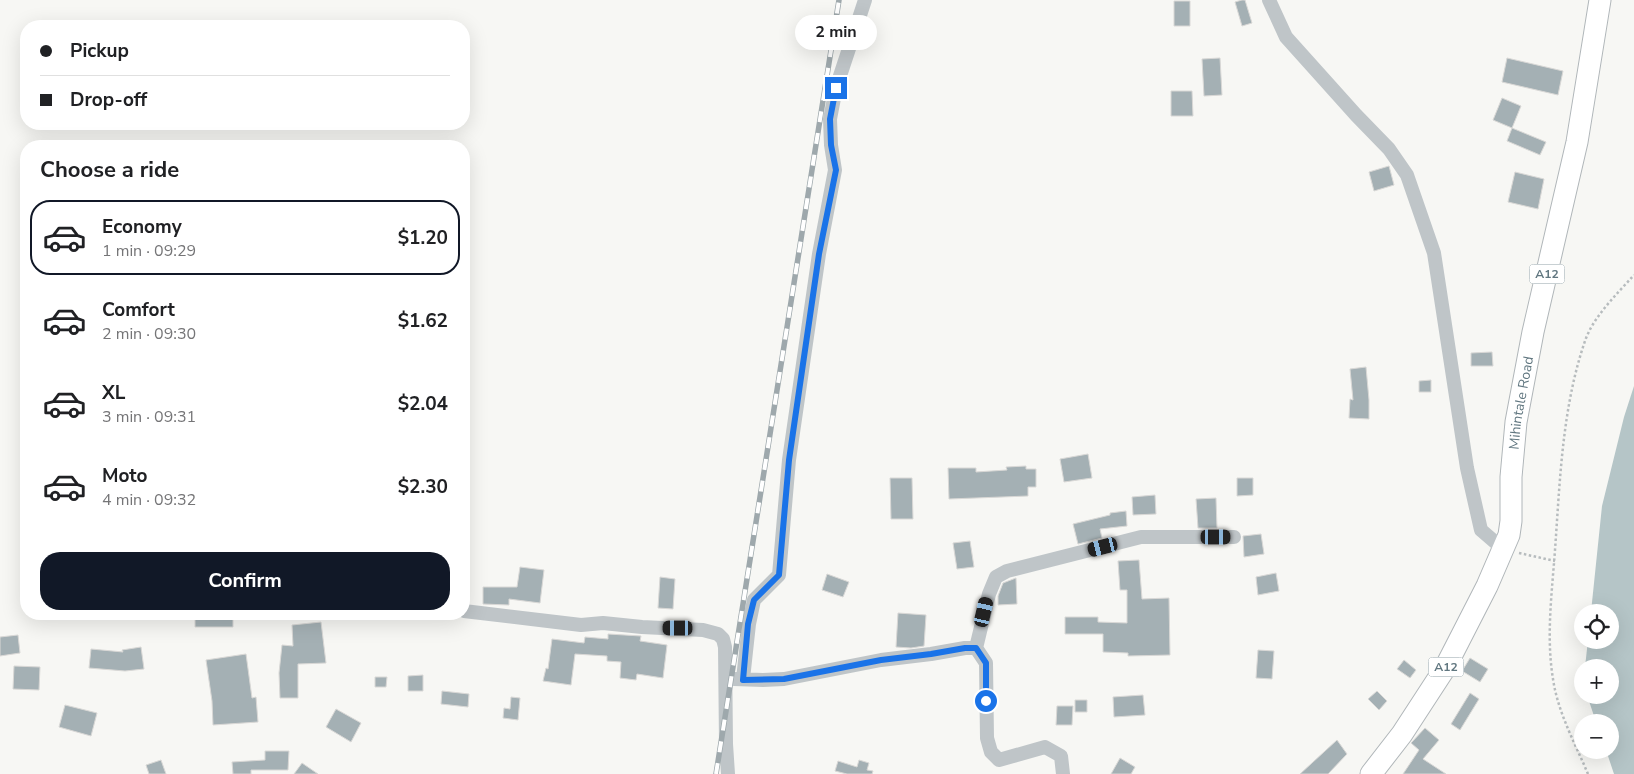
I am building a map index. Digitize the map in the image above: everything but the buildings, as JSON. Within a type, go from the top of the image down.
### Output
[{"type":"highway","name":"Mihintale Road","points":[[1371,774],[1402,734],[1445,668],[1487,586],[1509,535],[1511,521],[1511,477],[1519,406],[1533,332],[1577,142],[1600,0]]},
{"type":"street","points":[[743,680],[748,624],[754,600],[779,575],[789,460],[819,254],[836,170],[831,145],[830,119],[836,88],[865,0]]},
{"type":"street","points":[[1269,0],[1286,37],[1389,150],[1407,175],[1434,253],[1467,468],[1482,530],[1503,549]]},
{"type":"street","points":[[1063,774],[1061,756],[1045,747],[999,760],[991,752],[987,738],[986,663],[976,648],[992,585],[996,577],[1007,570],[1141,537],[1234,537]]},
{"type":"street","points":[[470,612],[581,625],[603,623],[709,630],[718,634],[725,643],[728,774]]},
{"type":"street","points":[[726,679],[784,679],[881,660],[976,648]]},
{"type":"path","points":[[1588,774],[1561,714],[1552,678],[1550,627],[1567,410],[1585,340],[1606,305],[1634,275]]},
{"type":"path","points":[[1503,549],[1554,561]]},
{"type":"shaded area","points":[[1634,386],[1634,774],[1614,774],[1609,759],[1619,759],[1619,714],[1593,714],[1590,704],[1619,704],[1619,659],[1586,659],[1587,649],[1619,649],[1619,604],[1592,604],[1602,506],[1624,417]]},
{"type":"railway","points":[[716,774],[839,0]]},
{"type":"route","points":[[836,88],[830,119],[831,145],[836,170],[819,254],[789,460],[779,575],[754,600],[748,624],[743,680],[784,679],[881,660],[976,648],[986,663],[986,701]]}]
